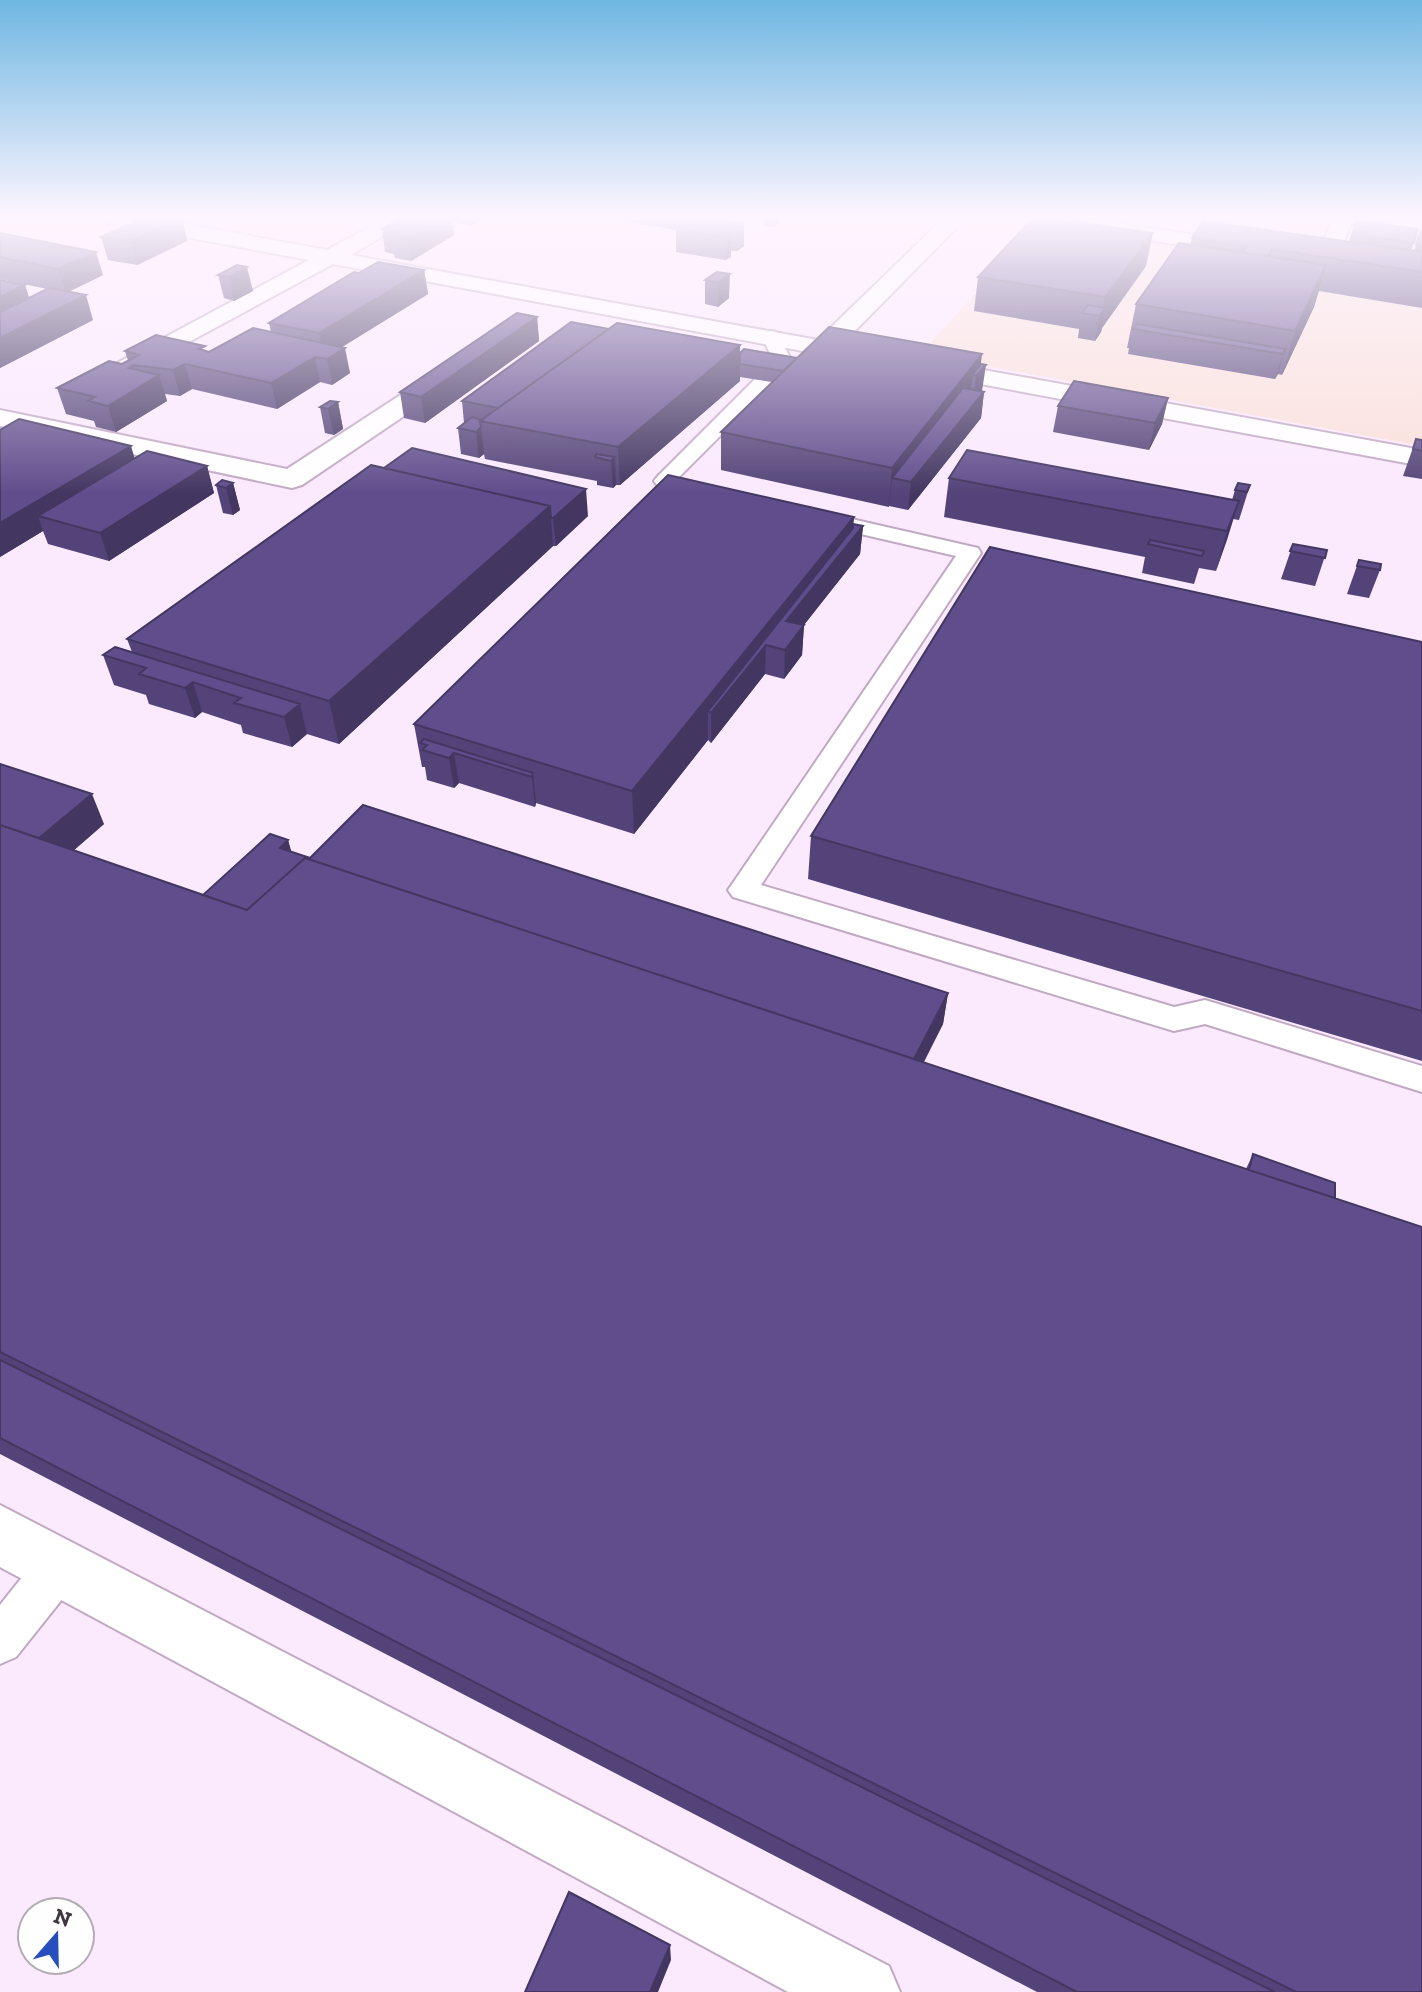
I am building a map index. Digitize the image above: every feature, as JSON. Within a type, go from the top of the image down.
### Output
[{"type":"street","points":[[108,378],[237,308]]},
{"type":"street","points":[[523,324],[546,308]]},
{"type":"street","points":[[616,308],[1422,458]]},
{"type":"street","points":[[826,346],[865,308]]},
{"type":"street","points":[[12,420],[292,479],[472,359]]},
{"type":"street","points":[[0,436],[12,420],[52,408]]},
{"type":"street","points":[[0,1535],[863,1992]]},
{"type":"lane","points":[[725,496],[664,481],[770,374],[781,357],[770,336]]},
{"type":"lane","points":[[802,513],[970,553],[743,890],[1174,1019],[1205,1012],[1422,1079]]},
{"type":"lane","points":[[0,1641],[59,1567]]},
{"type":"shaded area","points":[[962,308],[1422,308],[1422,446],[920,354]]},
{"type":"building","points":[[8,308],[60,308],[0,338],[0,312]]},
{"type":"building","points":[[294,308],[361,308],[319,333],[269,323]]},
{"type":"building","points":[[1086,308],[1105,308],[1099,316],[1082,313]]},
{"type":"building","points":[[1159,308],[1306,308],[1295,331]]},
{"type":"building","points":[[517,313],[537,317],[421,397],[400,392]]},
{"type":"building","points":[[571,322],[609,329],[498,408],[462,401]]},
{"type":"building","points":[[617,323],[740,345],[618,447],[480,421]]},
{"type":"building","points":[[1137,324],[1285,349],[1283,354],[1133,329]]},
{"type":"building","points":[[829,327],[982,354],[892,468],[721,432]]},
{"type":"building","points":[[253,328],[345,348],[327,359],[315,357],[271,383],[185,364],[173,370],[133,365],[129,368],[159,375],[108,406],[88,401],[95,397],[57,388],[109,361],[122,364],[139,355],[125,351],[156,335],[205,346],[199,349],[209,352]]},
{"type":"building","points":[[744,349],[797,358],[783,371],[740,364],[740,353]]},
{"type":"building","points":[[981,364],[986,365],[976,376],[973,374]]},
{"type":"building","points":[[1074,381],[1168,398],[1155,423],[1058,406]]},
{"type":"building","points":[[963,388],[984,392],[911,482],[892,478]]},
{"type":"building","points":[[330,401],[338,402],[328,409],[320,407]]},
{"type":"building","points":[[472,417],[482,420],[476,432],[458,428]]},
{"type":"building","points":[[19,419],[131,446],[0,523],[0,430]]},
{"type":"building","points":[[1416,439],[1422,440],[1422,451],[1413,449]]},
{"type":"building","points":[[412,448],[586,489],[551,518],[550,506],[384,468]]},
{"type":"building","points":[[967,450],[1239,501],[1227,531],[949,478]]},
{"type":"building","points":[[147,451],[207,466],[100,533],[38,516]]},
{"type":"building","points":[[596,454],[615,457],[611,461],[595,457]]},
{"type":"building","points":[[371,465],[550,506],[329,701],[127,639]]},
{"type":"building","points":[[668,475],[854,517],[632,791],[414,724]]},
{"type":"building","points":[[222,480],[233,483],[226,488],[216,485]]},
{"type":"building","points":[[1238,483],[1250,485],[1247,492],[1235,490]]},
{"type":"building","points":[[853,524],[863,526],[786,621],[804,625],[785,650],[766,645],[711,713],[708,711],[853,528]]},
{"type":"building","points":[[1150,540],[1204,551],[1202,556],[1148,544]]},
{"type":"building","points":[[1293,544],[1327,550],[1325,558],[1290,551]]},
{"type":"building","points":[[990,547],[1422,642],[1422,1011],[811,836]]},
{"type":"building","points":[[1359,560],[1381,564],[1380,570],[1357,566]]},
{"type":"building","points":[[115,647],[300,704],[284,717],[234,703],[241,698],[193,682],[185,688],[139,674],[146,668],[103,655]]},
{"type":"building","points":[[424,739],[533,773],[532,777],[454,753],[449,758],[422,750],[427,745],[420,743]]},
{"type":"building","points":[[0,764],[92,794],[39,838],[0,825]]},
{"type":"building","points":[[363,805],[948,993],[914,1059],[305,858],[247,910],[203,895],[270,834],[288,840],[280,848],[310,858]]},
{"type":"building","points":[[0,825],[247,910],[305,858],[1422,1227],[1422,1992],[1296,1992],[0,1352]]},
{"type":"building","points":[[1253,1154],[1335,1183],[1335,1198],[1249,1170]]},
{"type":"building","points":[[0,1360],[1275,1992],[1077,1992],[0,1438]]},
{"type":"building","points":[[569,1892],[670,1945],[650,1992],[525,1992]]}]
